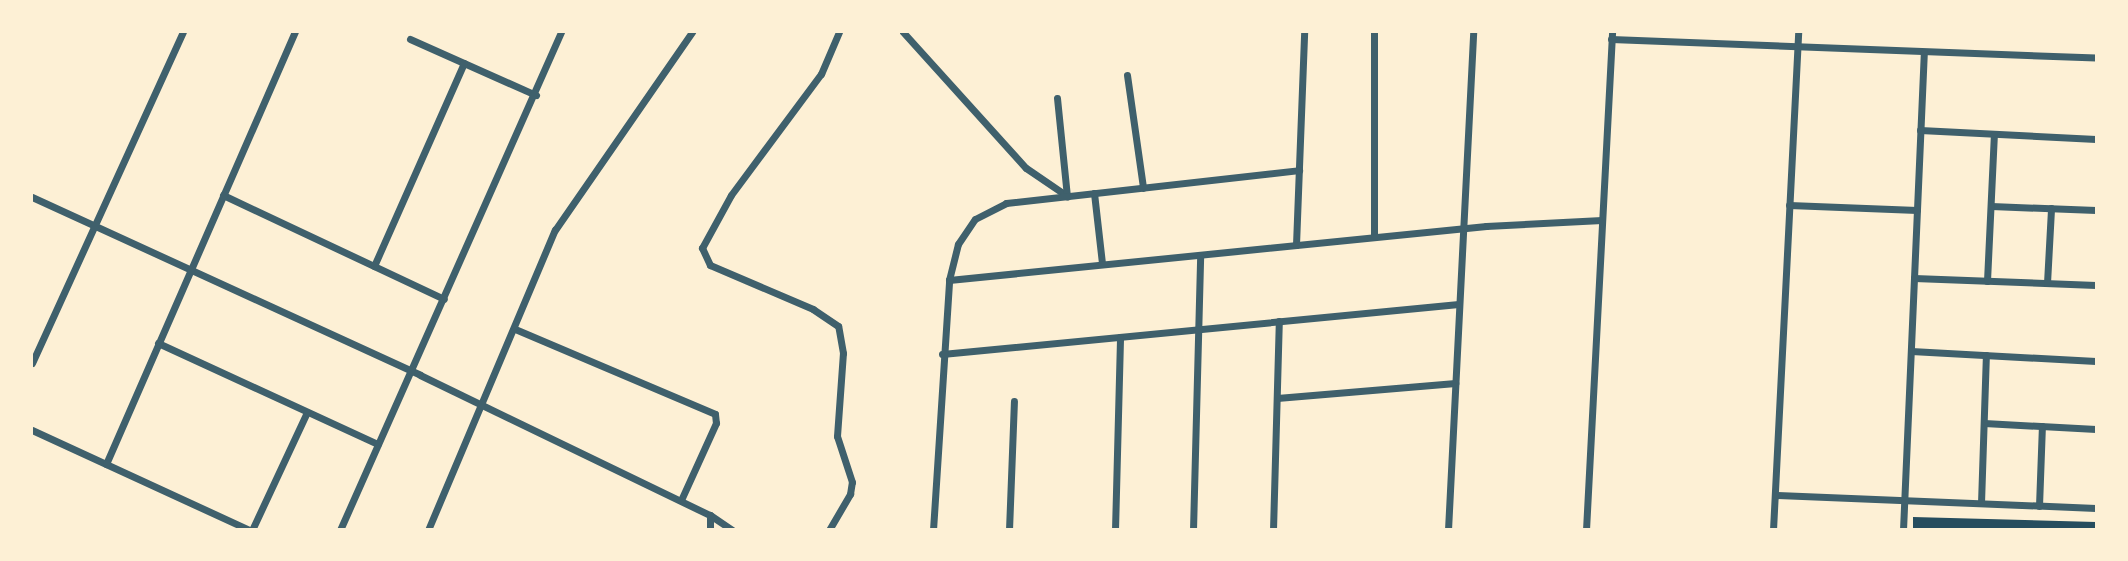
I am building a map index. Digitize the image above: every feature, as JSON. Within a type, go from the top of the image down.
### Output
[{"type":"street","points":[[32,363],[183,32]]},
{"type":"street","points":[[106,464],[295,32]]},
{"type":"street","points":[[340,530],[536,95],[561,32]]},
{"type":"street","points":[[428,530],[516,329],[555,230],[692,32]]},
{"type":"street","points":[[829,530],[850,494],[852,482],[837,436],[843,353],[838,326],[813,309],[710,265],[702,248],[732,195],[821,74],[839,32]]},
{"type":"street","points":[[904,32],[1026,168],[1068,196]]},
{"type":"street","points":[[1296,245],[1304,32]]},
{"type":"street","points":[[1374,32],[1374,237]]},
{"type":"street","points":[[1448,530],[1473,32]]},
{"type":"street","points":[[1773,530],[1798,32]]},
{"type":"street","points":[[1586,530],[1612,36],[1798,47],[2096,58]]},
{"type":"street","points":[[410,39],[536,95]]},
{"type":"street","points":[[1903,530],[1924,52]]},
{"type":"street","points":[[374,266],[464,63]]},
{"type":"street","points":[[1127,75],[1143,188]]},
{"type":"street","points":[[1057,98],[1068,196]]},
{"type":"street","points":[[1920,130],[2096,139]]},
{"type":"street","points":[[1987,281],[1994,134]]},
{"type":"street","points":[[933,530],[942,354],[949,280],[958,244],[975,219],[1006,203],[1299,170]]},
{"type":"street","points":[[1094,193],[1102,263]]},
{"type":"street","points":[[223,195],[444,299]]},
{"type":"street","points":[[32,197],[411,371],[681,500],[732,530]]},
{"type":"street","points":[[1790,205],[1917,210]]},
{"type":"street","points":[[1991,206],[2096,210]]},
{"type":"street","points":[[2046,283],[2050,208]]},
{"type":"street","points":[[949,280],[1464,228],[1602,220]]},
{"type":"street","points":[[1193,530],[1200,255]]},
{"type":"street","points":[[1914,278],[2096,285]]},
{"type":"street","points":[[942,354],[1460,304]]},
{"type":"street","points":[[1273,530],[1279,321]]},
{"type":"street","points":[[516,329],[715,414],[716,423],[681,500]]},
{"type":"street","points":[[1115,530],[1120,337]]},
{"type":"street","points":[[159,343],[378,444]]},
{"type":"street","points":[[1911,351],[2096,361]]},
{"type":"street","points":[[1981,503],[1986,355]]},
{"type":"street","points":[[1277,398],[1455,383]]},
{"type":"street","points":[[1009,530],[1014,401]]},
{"type":"street","points":[[32,430],[251,530],[307,412]]},
{"type":"street","points":[[1984,424],[2096,429]]},
{"type":"street","points":[[2039,506],[2042,426]]},
{"type":"street","points":[[1775,495],[2096,508]]},
{"type":"street","points":[[710,515],[710,530]]},
{"type":"building","points":[[1913,517],[2096,522],[2096,530],[1913,530]]}]
